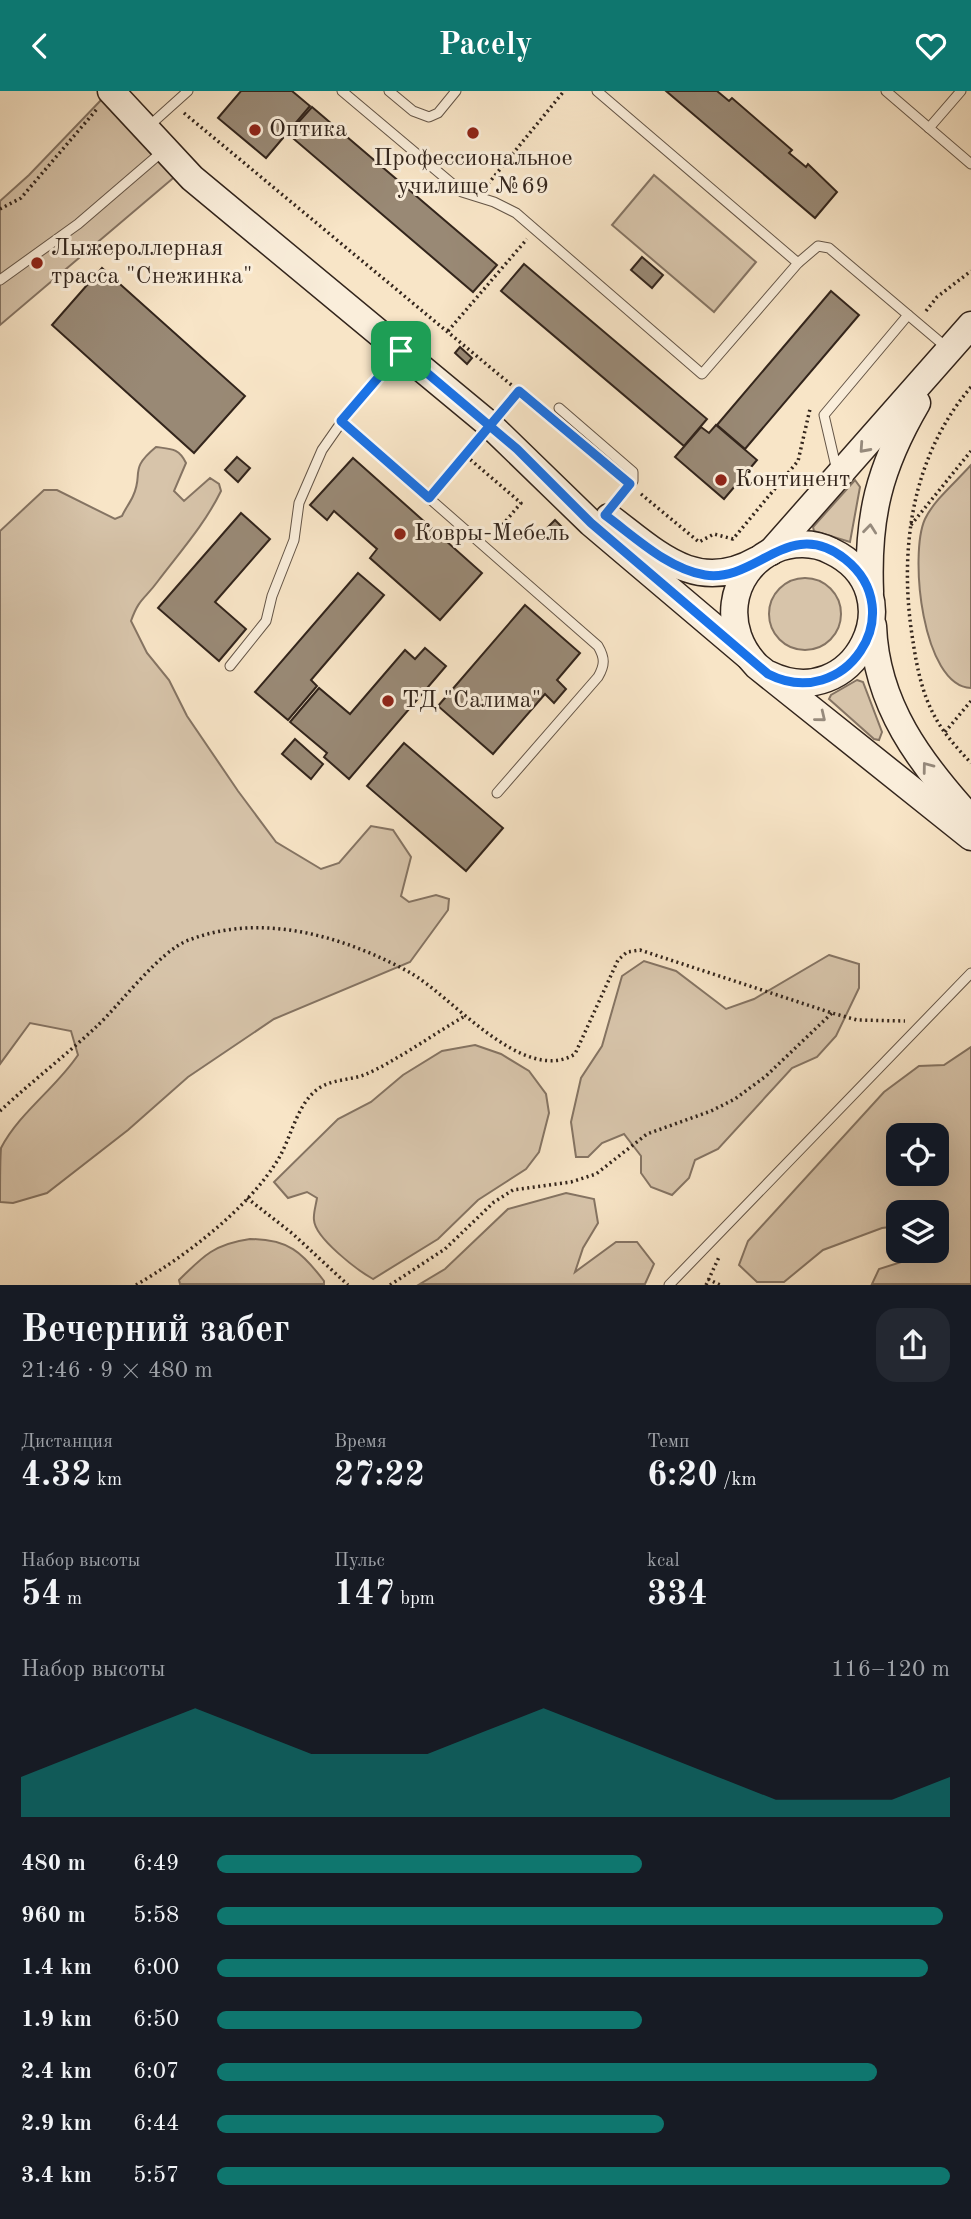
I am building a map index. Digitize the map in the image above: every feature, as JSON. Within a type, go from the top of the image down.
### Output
[{"type":"street","points":[[111,91],[164,150],[221,202],[490,425],[591,523],[768,674],[971,837]]},
{"type":"street","points":[[748,656],[735,631],[734,603],[744,577],[838,477],[971,325]]},
{"type":"street","points":[[946,355],[894,447],[878,485],[869,537],[871,606],[877,666],[895,718],[930,772],[971,819]]},
{"type":"street","points":[[517,449],[658,554],[693,572],[720,575],[744,568],[767,554],[807,544],[834,552],[860,574],[871,606],[863,649],[837,674],[803,683],[768,674]]},
{"type":"lane","points":[[145,130],[188,91]]},
{"type":"lane","points":[[342,91],[461,192],[505,206],[535,229],[702,374],[798,263],[818,246],[829,248],[908,315],[946,355]]},
{"type":"lane","points":[[389,91],[413,111],[429,117],[438,113],[456,91]]},
{"type":"lane","points":[[597,91],[798,263]]},
{"type":"lane","points":[[886,91],[971,165]]},
{"type":"lane","points":[[929,128],[961,91]]},
{"type":"lane","points":[[0,280],[78,224],[164,150]]},
{"type":"lane","points":[[838,477],[824,415],[908,315]]},
{"type":"lane","points":[[230,666],[267,621],[272,596],[294,540],[299,503],[322,450],[341,421],[401,351]]},
{"type":"lane","points":[[559,408],[630,468],[634,477],[605,515]]},
{"type":"lane","points":[[341,421],[598,646],[604,656],[603,667],[597,677],[497,793]]},
{"type":"lane","points":[[669,1285],[971,973]]},
{"type":"path","points":[[0,209],[20,198],[111,91]]},
{"type":"path","points":[[476,198],[564,91]]},
{"type":"path","points":[[174,103],[549,417]]},
{"type":"path","points":[[448,331],[535,229]]},
{"type":"path","points":[[971,387],[954,411],[924,467],[909,526],[907,594],[914,650],[927,699],[945,732],[971,763]]},
{"type":"path","points":[[429,498],[519,391]]},
{"type":"path","points":[[909,526],[971,451]]},
{"type":"path","points":[[465,455],[521,503],[484,546]]},
{"type":"path","points":[[630,484],[699,542],[713,534],[733,539]]},
{"type":"path","points":[[945,732],[971,701]]},
{"type":"path","points":[[0,1111],[97,1027],[134,985],[186,941],[229,930],[309,931],[363,950],[411,972],[465,1016],[520,1052],[547,1063],[562,1062],[581,1045],[618,960],[627,953],[640,950],[857,1020],[921,1022]]},
{"type":"path","points":[[390,1285],[445,1248],[495,1202],[513,1190],[571,1182],[596,1174],[647,1134],[711,1111],[735,1099],[766,1076],[832,1013]]},
{"type":"path","points":[[136,1285],[199,1241],[247,1198],[279,1159],[301,1110],[314,1092],[336,1080],[363,1075],[465,1016]]},
{"type":"path","points":[[247,1198],[293,1234],[348,1285]]},
{"type":"path","points":[[708,1279],[720,1285]]},
{"type":"shaded area","name":"Лыжероллерная трасса \"Снежинка\"","points":[[103,98],[178,174],[0,325],[0,201],[29,175]]},
{"type":"shaded area","points":[[654,175],[756,262],[714,312],[612,225]]},
{"type":"shaded area","points":[[156,447],[177,452],[186,463],[174,491],[184,501],[210,478],[219,484],[221,491],[200,526],[134,613],[131,621],[147,653],[169,680],[187,716],[276,842],[321,869],[339,863],[371,826],[393,830],[411,857],[401,896],[409,902],[436,895],[449,899],[448,910],[410,962],[274,1019],[188,1077],[128,1130],[47,1193],[13,1203],[0,1202],[1,1148],[18,1123],[78,1055],[71,1031],[30,1023],[0,1064],[0,531],[44,490],[57,490],[115,519],[122,516],[136,488],[139,467]]},
{"type":"shaded area","points":[[971,465],[971,688],[954,682],[941,666],[931,643],[924,616],[919,560],[920,536],[925,519],[940,498]]},
{"type":"shaded area","points":[[855,480],[860,487],[850,542],[814,531],[813,527]]},
{"type":"shaded area","points":[[805,578],[819,581],[831,588],[838,600],[841,614],[838,628],[831,640],[819,647],[805,650],[791,647],[779,640],[772,628],[769,614],[772,600],[779,588],[791,581]]},
{"type":"shaded area","points":[[857,680],[863,682],[882,732],[879,740],[874,739],[829,699],[831,695]]},
{"type":"shaded area","points":[[829,955],[859,964],[859,988],[836,1036],[817,1057],[792,1068],[718,1149],[695,1160],[689,1178],[672,1195],[651,1187],[641,1173],[641,1156],[624,1134],[602,1143],[588,1157],[576,1157],[571,1122],[581,1078],[602,1046],[622,976],[644,961],[676,971],[726,1009],[754,999]]},
{"type":"shaded area","points":[[475,1045],[501,1054],[529,1071],[546,1094],[549,1113],[539,1152],[526,1169],[478,1200],[438,1239],[373,1279],[321,1236],[314,1220],[317,1198],[307,1192],[288,1198],[274,1182],[338,1119],[371,1102],[403,1075],[442,1051]]},
{"type":"shaded area","points":[[971,1047],[971,1284],[872,1284],[879,1269],[898,1263],[949,1263],[949,1200],[886,1200],[886,1228],[823,1250],[784,1282],[757,1282],[739,1265],[748,1241],[884,1092],[919,1066],[944,1065]]},
{"type":"shaded area","points":[[566,1193],[594,1199],[598,1223],[583,1248],[575,1272],[616,1242],[637,1242],[654,1264],[645,1284],[420,1284],[445,1269],[508,1209]]},
{"type":"shaded area","points":[[250,1239],[274,1241],[293,1249],[308,1262],[324,1284],[180,1284],[179,1280],[211,1252],[228,1244]]},
{"type":"building","points":[[241,91],[292,91],[310,106],[266,158],[218,118]]},
{"type":"building","points":[[666,91],[717,91],[729,101],[732,98],[792,150],[789,153],[806,167],[808,164],[837,192],[815,218]]},
{"type":"building","points":[[312,107],[497,265],[473,292],[288,134]]},
{"type":"building","points":[[642,257],[663,275],[652,288],[631,270]]},
{"type":"building","points":[[524,264],[707,419],[684,446],[501,291]]},
{"type":"building","points":[[102,268],[245,396],[194,453],[52,325]]},
{"type":"building","points":[[831,291],[859,315],[745,449],[717,425]]},
{"type":"building","points":[[460,347],[472,358],[467,364],[455,353]]},
{"type":"building","name":"Континент","points":[[716,425],[757,460],[724,499],[675,457],[701,427],[709,433]]},
{"type":"building","points":[[237,457],[250,468],[238,482],[225,470]]},
{"type":"building","name":"Ковры-Мебель","points":[[353,458],[482,573],[440,620],[370,558],[377,549],[334,511],[327,520],[310,505]]},
{"type":"building","points":[[241,513],[270,539],[215,602],[246,629],[219,661],[158,608]]},
{"type":"building","points":[[555,520],[565,530],[559,537],[548,527]]},
{"type":"building","points":[[358,573],[384,595],[311,680],[317,686],[288,720],[255,692]]},
{"type":"building","points":[[525,605],[580,653],[557,680],[566,689],[554,703],[545,694],[493,754],[438,706]]},
{"type":"building","name":"ТД \"Салима\"","points":[[425,648],[446,666],[349,779],[324,757],[327,753],[290,722],[319,688],[350,714],[405,650],[415,659]]},
{"type":"building","points":[[295,739],[323,764],[311,779],[282,754]]},
{"type":"building","points":[[404,743],[503,828],[466,871],[367,786]]},
{"type":"place","name":"Оптика","points":[[255,130]]},
{"type":"place","name":"Профессиональное училище №69","points":[[473,133]]},
{"type":"place","name":"Лыжероллерная трасса \"Снежинка\"","points":[[37,263]]},
{"type":"place","name":"Континент","points":[[721,480]]},
{"type":"place","name":"Ковры-Мебель","points":[[400,534]]},
{"type":"place","name":"ТД \"Салима\"","points":[[388,701]]},
{"type":"route","points":[[401,351],[341,421],[429,498],[490,425],[519,391],[630,484],[605,515],[678,566],[706,575],[720,575],[744,568],[780,548],[798,544],[826,548],[841,556],[860,574],[868,589],[872,623],[863,649],[845,669],[821,681],[794,683],[768,674],[591,523],[517,449],[490,425],[401,351]]}]
